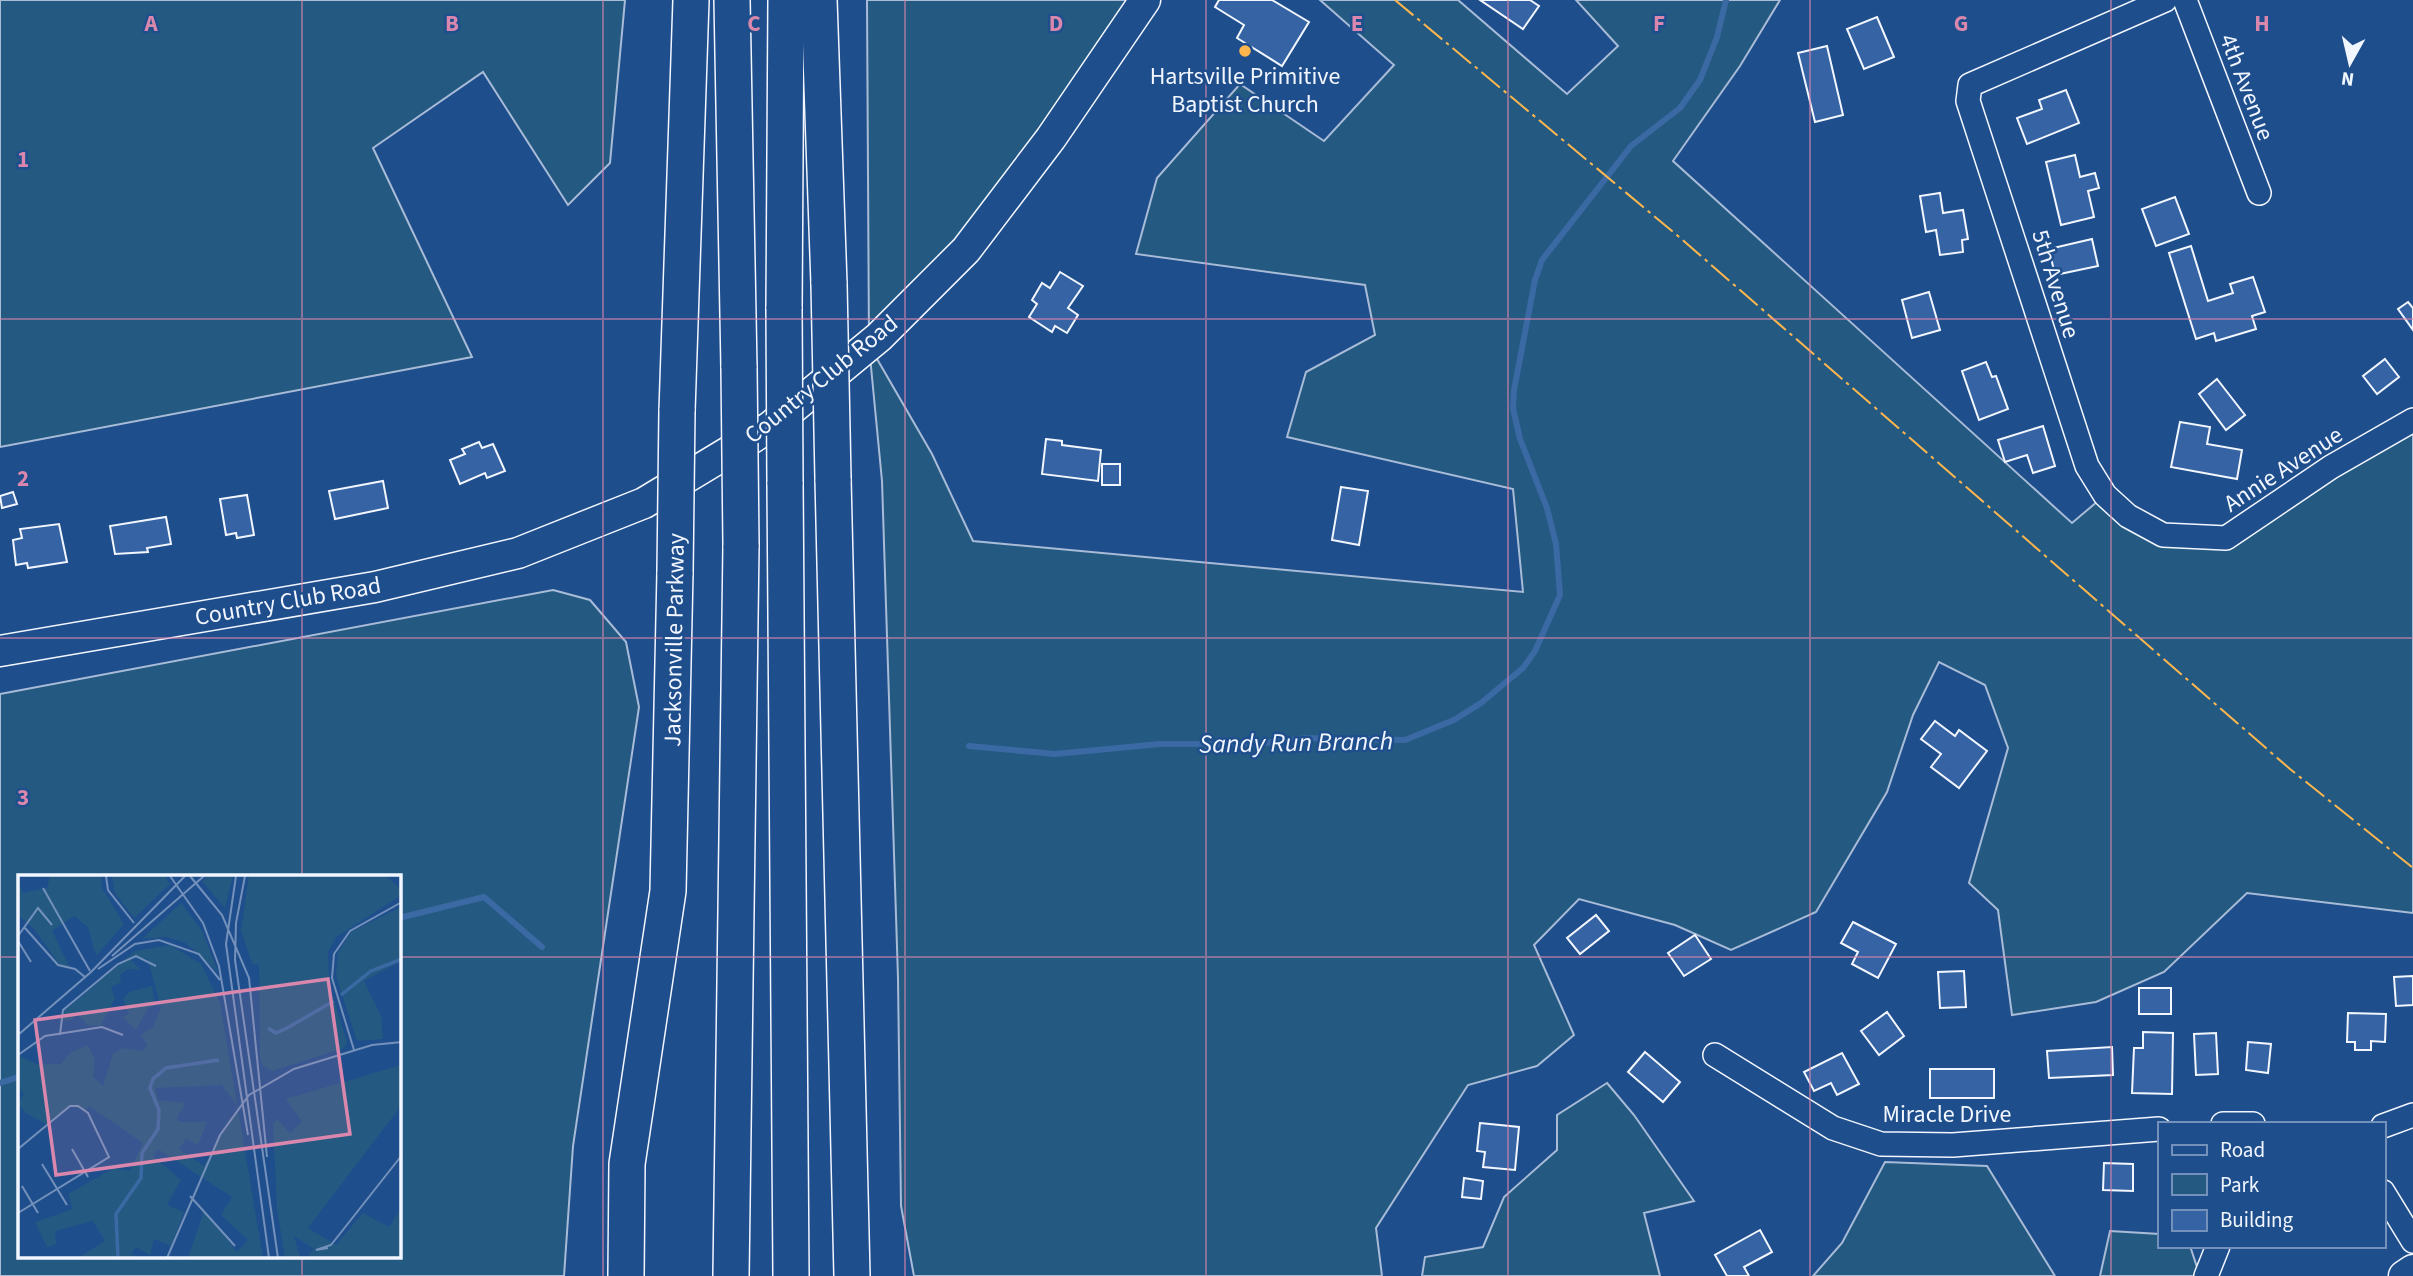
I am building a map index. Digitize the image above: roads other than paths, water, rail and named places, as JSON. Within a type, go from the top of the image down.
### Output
[{"type":"highway","name":"Jacksonville Parkway","points":[[626,1276],[627,1164],[668,891],[677,411],[691,0]]},
{"type":"highway","points":[[731,1276],[741,545],[732,0]]},
{"type":"highway","points":[[786,0],[784,309],[791,1276]]},
{"type":"highway","points":[[819,0],[829,284],[851,1241],[854,1276]]},
{"type":"main road","name":"Country Club Road","points":[[0,651],[388,584],[518,553],[644,503],[770,428],[879,337],[966,250],[1051,138],[1145,0]]},
{"type":"main road","points":[[2404,1276],[2413,1270]]},
{"type":"street","name":"5th Avenue","points":[[2105,495],[2087,466],[1968,101],[1970,85],[2165,0]]},
{"type":"street","name":"4th Avenue","points":[[2185,0],[2259,193]]},
{"type":"street","name":"Annie Avenue","points":[[2105,495],[2128,516],[2163,535],[2226,538],[2331,467],[2413,420]]},
{"type":"street","name":"Miracle Drive","points":[[1715,1055],[1833,1128],[1881,1144],[1953,1144],[2158,1129]]},
{"type":"street","points":[[2385,1125],[2413,1115]]},
{"type":"street","points":[[2385,1195],[2413,1241]]},
{"type":"street","points":[[2206,1276],[2217,1248]]},
{"type":"waterway","name":"Sandy Run Branch","points":[[969,746],[1055,754],[1160,744],[1256,744],[1307,738],[1405,740],[1454,720],[1481,703],[1523,668],[1535,651],[1560,595],[1556,544],[1547,508],[1520,439],[1513,408],[1535,280],[1542,260],[1631,146],[1680,108],[1700,80],[1717,37],[1726,0]]},
{"type":"waterway","name":"Sandy Run Branch","points":[[401,918],[484,897],[542,947]]},
{"type":"waterway","name":"Sandy Run Branch","points":[[0,1083],[18,1077]]},
{"type":"place","name":"Hartsville Primitive Baptist Church","points":[[1245,51]]}]
